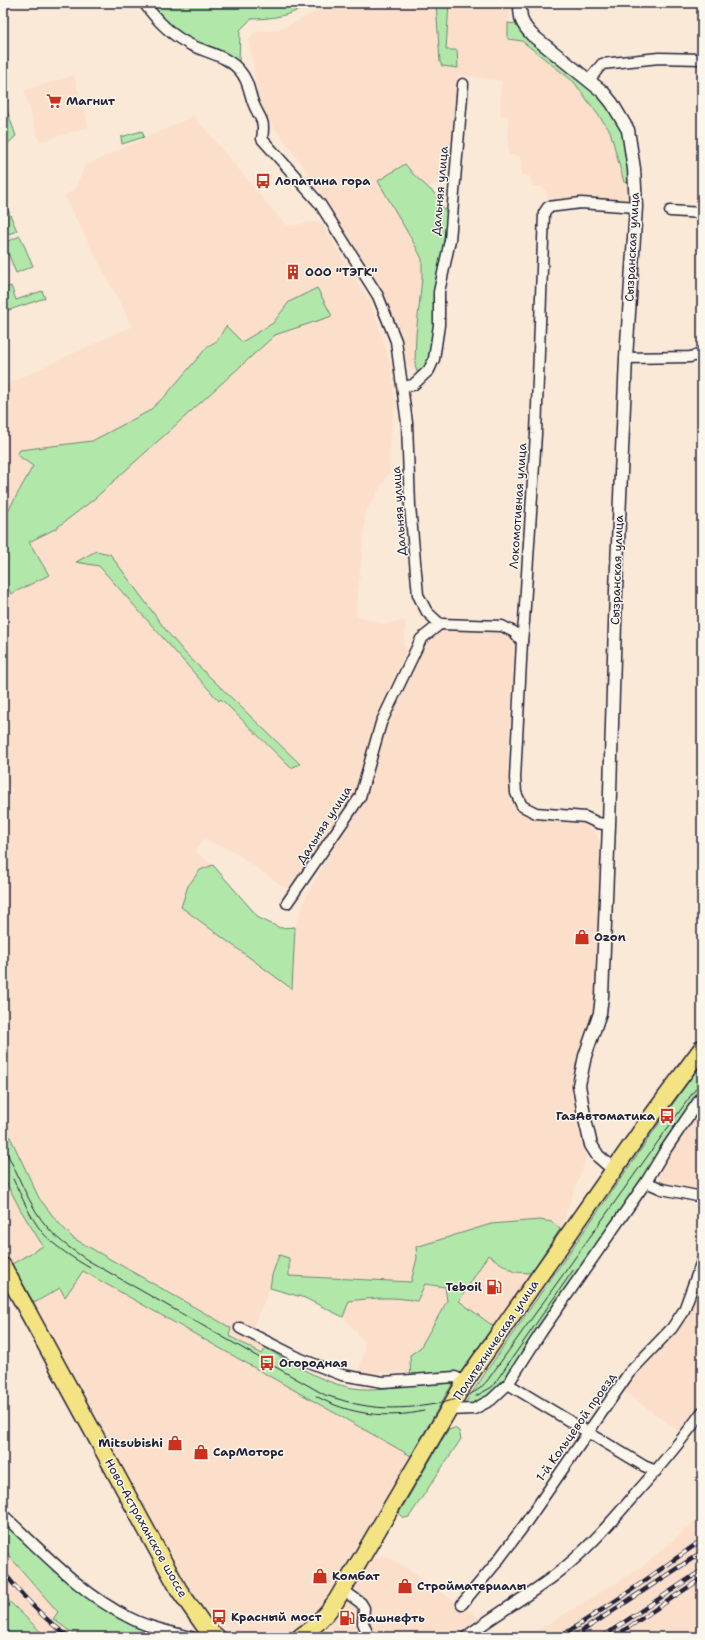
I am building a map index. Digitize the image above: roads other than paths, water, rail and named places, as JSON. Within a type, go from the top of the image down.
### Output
[{"type":"main road","name":"Политехническая улица","points":[[300,1637],[311,1630],[326,1616],[343,1590],[465,1382],[651,1117],[702,1048]]},
{"type":"main road","name":"Ново-Астраханское шоссе","points":[[4,1270],[179,1590],[202,1635]]},
{"type":"street","points":[[144,3],[162,23],[188,44],[225,58],[240,70],[248,83],[254,105],[264,122],[262,139],[320,204],[378,296],[396,341],[403,387]]},
{"type":"street","name":"Сызранская улица","points":[[520,3],[520,18],[524,27],[603,92],[612,103],[628,130],[634,169],[636,207],[626,358],[616,590],[602,996],[600,1013],[585,1056],[579,1085],[584,1115],[592,1145],[598,1156],[614,1170]]},
{"type":"street","points":[[589,80],[602,64],[659,58],[702,59]]},
{"type":"street","name":"Дальняя улица","points":[[287,903],[360,797],[381,723],[421,639],[440,624],[427,612],[418,595],[410,506],[407,423],[403,387],[413,385],[429,370],[434,359],[439,325],[439,292],[450,240],[463,84]]},
{"type":"street","name":"Локомотивная улица","points":[[609,825],[598,823],[585,817],[536,813],[522,806],[516,793],[515,778],[522,641],[536,434],[544,213],[548,207],[581,203],[636,207]]},
{"type":"street","points":[[670,211],[702,213]]},
{"type":"street","points":[[626,358],[690,357],[702,354]]},
{"type":"street","points":[[440,624],[502,626],[514,632],[522,641]]},
{"type":"street","points":[[448,1410],[474,1409],[491,1400],[508,1384],[542,1331],[646,1182],[664,1152],[702,1096]]},
{"type":"street","points":[[646,1182],[662,1189],[702,1197]]},
{"type":"street","name":"1-й Кольцевой проезд","points":[[462,1604],[501,1557],[629,1373],[672,1328],[684,1310],[702,1261]]},
{"type":"street","points":[[240,1328],[301,1359],[342,1375],[383,1382],[455,1377],[465,1382]]},
{"type":"street","points":[[508,1384],[644,1466],[656,1471]]},
{"type":"street","points":[[466,1637],[485,1622],[553,1576],[578,1556],[599,1536],[656,1471],[685,1436],[702,1412]]},
{"type":"street","points":[[3,1515],[73,1580],[101,1601],[131,1619],[157,1628],[202,1635]]},
{"type":"street","points":[[343,1590],[361,1603],[364,1608],[363,1623],[370,1637]]},
{"type":"tram line","points":[[3,1145],[29,1200],[41,1220],[62,1242],[89,1261],[325,1395],[367,1406],[392,1408],[422,1406],[437,1404],[465,1396],[480,1388],[487,1381],[702,1080]]},
{"type":"tram line","points":[[13,1179],[30,1213],[42,1232],[58,1247],[90,1268]]},
{"type":"tram line","points":[[476,1396],[492,1387],[574,1269]]},
{"type":"tram line","points":[[316,1396],[342,1407],[369,1414],[397,1415],[424,1411]]},
{"type":"railway","points":[[560,1637],[623,1596],[702,1540]]},
{"type":"railway","points":[[573,1637],[702,1552]]},
{"type":"railway","points":[[602,1637],[702,1570]]},
{"type":"railway","points":[[3,1571],[34,1607],[69,1637]]},
{"type":"railway","points":[[614,1637],[702,1578]]},
{"type":"place","name":"Магнит","points":[[54,101]]},
{"type":"place","name":"Лопатина гора","points":[[263,181]]},
{"type":"place","name":"ООО \"ТЭГК\"","points":[[293,272]]},
{"type":"place","name":"Ozon","points":[[582,937]]},
{"type":"place","name":"ГазАвтоматика","points":[[667,1116]]},
{"type":"place","name":"Teboil","points":[[494,1287]]},
{"type":"place","name":"Огородная","points":[[267,1363]]},
{"type":"place","name":"Mitsubishi","points":[[175,1443]]},
{"type":"place","name":"СарМоторс","points":[[201,1452]]},
{"type":"place","name":"Комбат","points":[[320,1576]]},
{"type":"place","name":"Стройматериалы","points":[[405,1586]]},
{"type":"place","name":"Красный мост","points":[[219,1617]]},
{"type":"place","name":"Башнефть","points":[[347,1618]]}]
